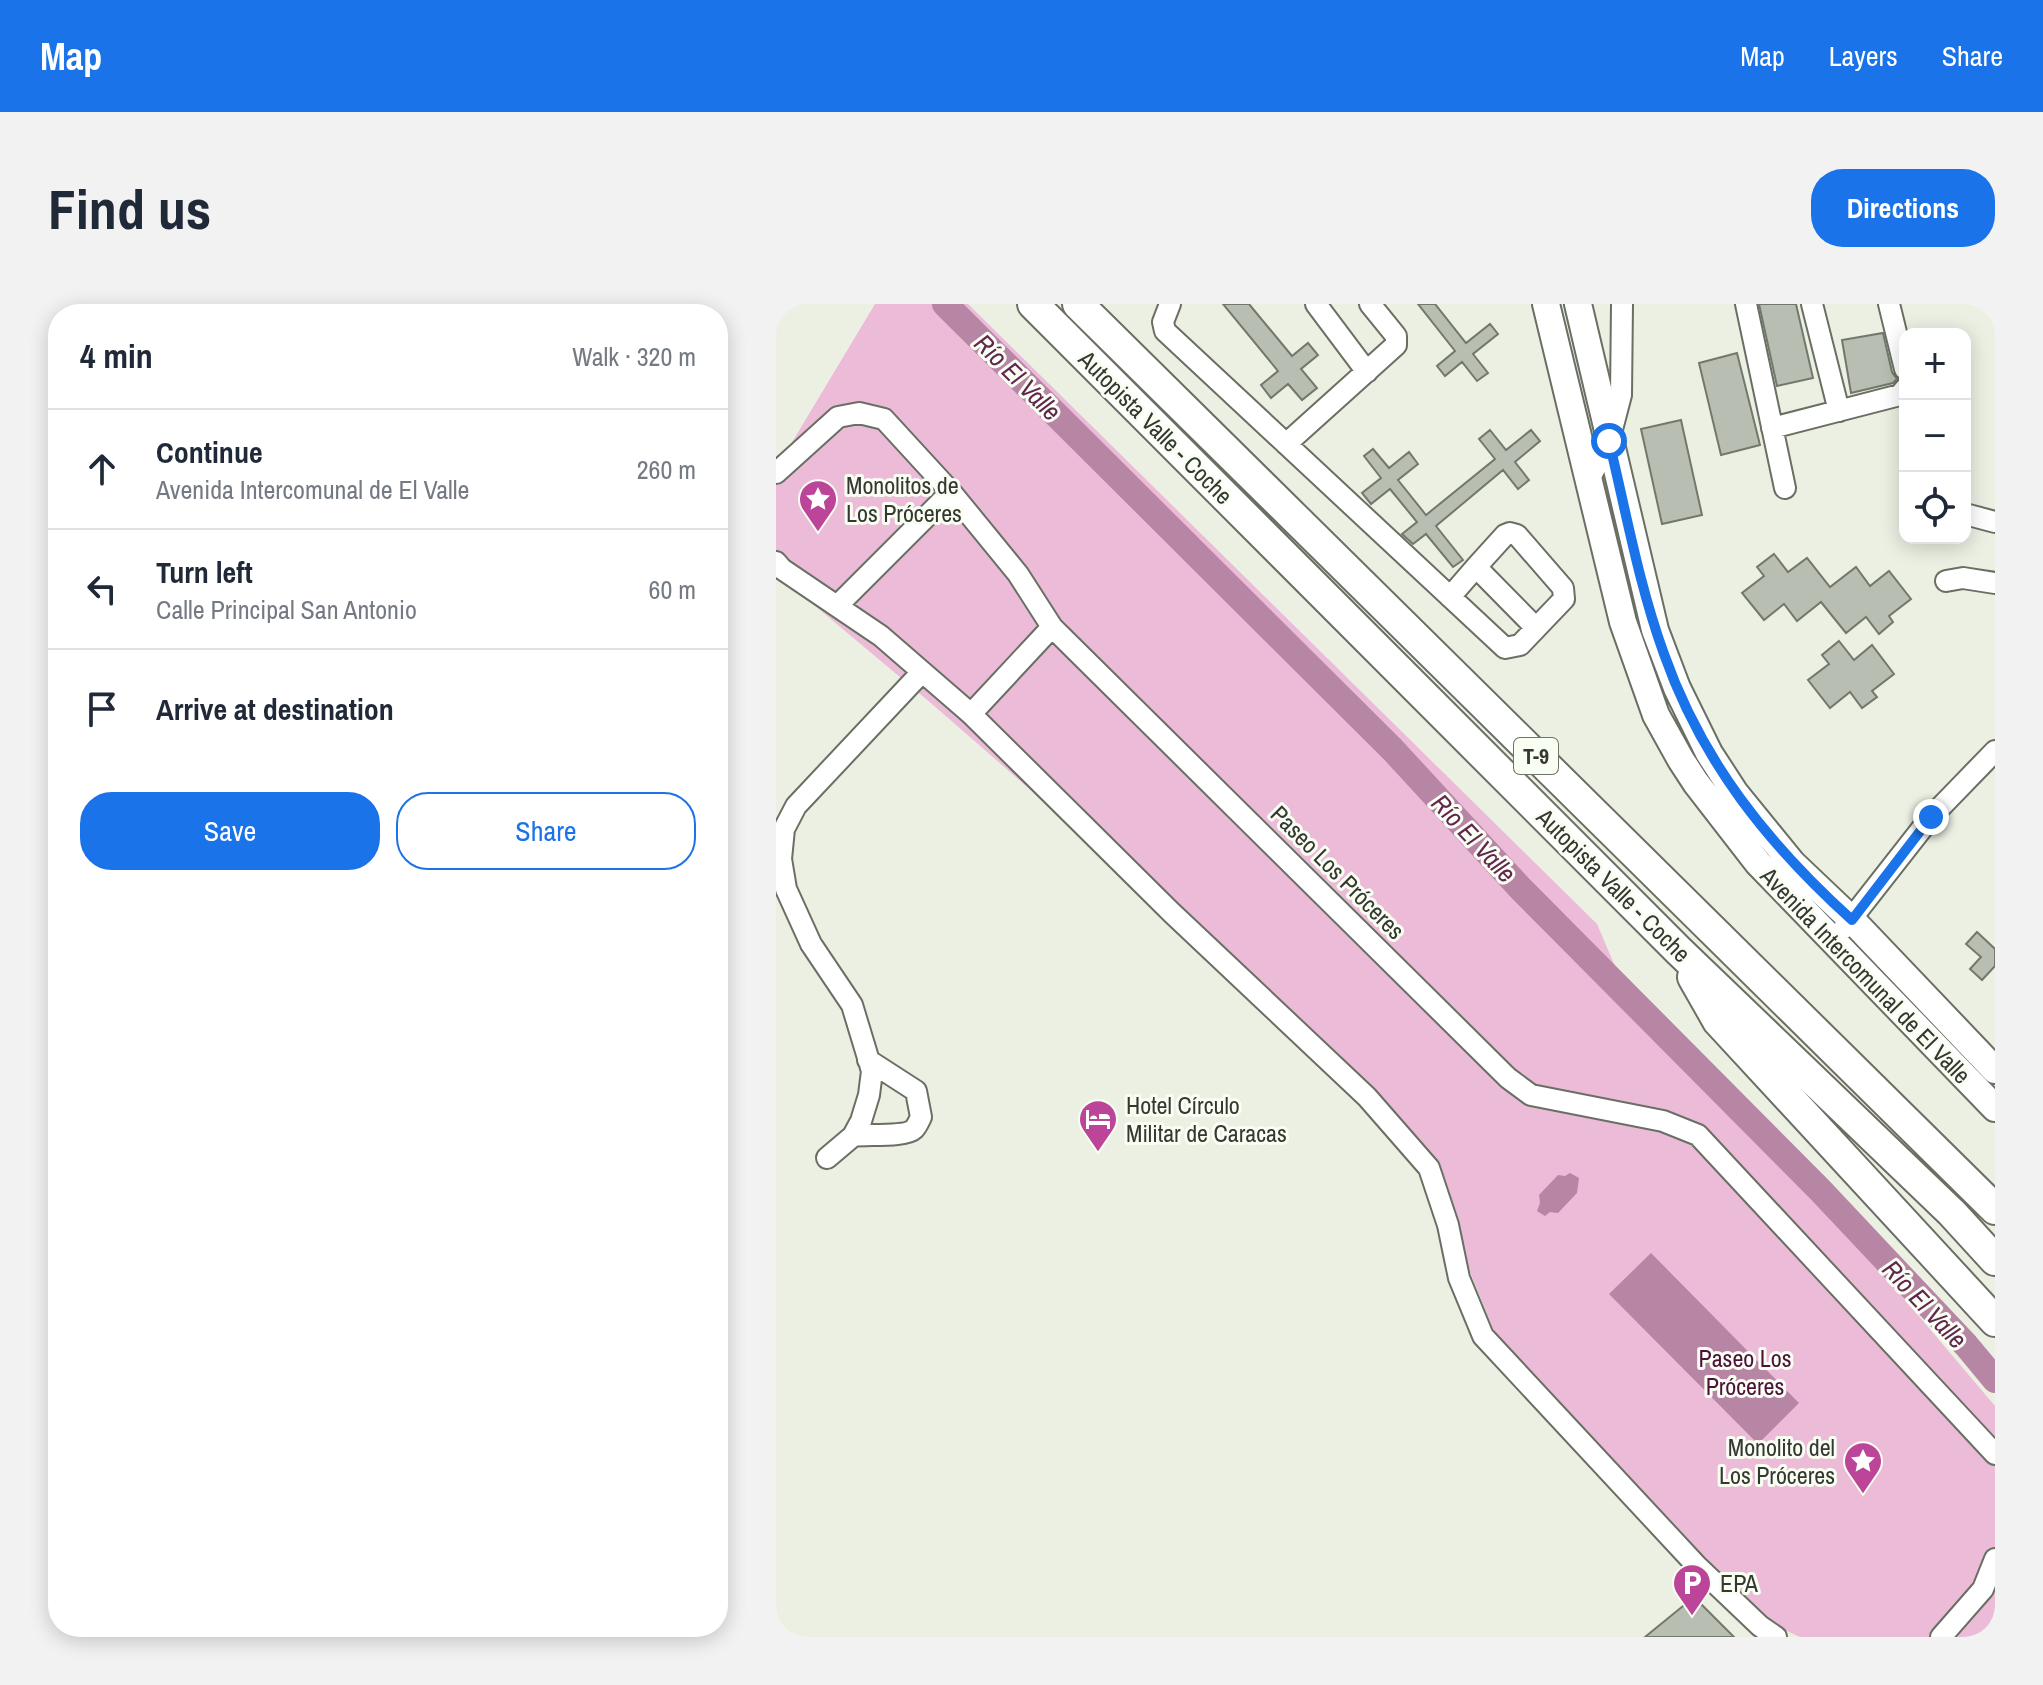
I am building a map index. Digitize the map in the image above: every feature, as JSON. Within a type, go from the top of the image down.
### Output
[{"type":"highway","name":"Autopista Valle - Coche","points":[[1033,304],[1679,951],[1952,1213],[1995,1260]]},
{"type":"highway","name":"Autopista Valle - Coche","points":[[1078,304],[1995,1209]]},
{"type":"highway","points":[[1679,951],[1718,1021],[1995,1321]]},
{"type":"main road","name":"Avenida Intercomunal de El Valle","points":[[1546,304],[1623,622],[1662,726],[1696,783],[1758,863],[1995,1108]]},
{"type":"main road","name":"Avenida Intercomunal de El Valle","points":[[1578,304],[1655,630],[1677,688],[1709,753],[1760,826],[1792,863],[1852,920],[1995,1070]]},
{"type":"street","points":[[1170,304],[1163,322],[1165,331],[1450,597],[1505,648],[1520,645],[1564,599],[1565,594],[1517,535],[1505,535],[1450,597]]},
{"type":"street","points":[[1316,304],[1367,372]]},
{"type":"street","points":[[1286,444],[1396,345],[1396,336],[1370,304]]},
{"type":"street","points":[[1588,482],[1609,441],[1621,395],[1622,304]]},
{"type":"street","points":[[1746,304],[1785,488]]},
{"type":"street","points":[[1812,304],[1839,411]]},
{"type":"street","points":[[1889,304],[1899,345]]},
{"type":"street","points":[[1772,428],[1899,395]]},
{"type":"street","name":"Paseo Los Próceres","points":[[776,473],[838,417],[859,413],[884,419],[951,492],[1018,574],[1052,627],[1508,1078],[1531,1095],[1663,1121],[1698,1135],[1995,1454]]},
{"type":"street","points":[[838,605],[951,492]]},
{"type":"street","points":[[1971,516],[1995,522]]},
{"type":"street","points":[[776,562],[881,636],[971,714],[1172,913],[1367,1097],[1429,1168],[1448,1225],[1459,1278],[1483,1336],[1697,1566],[1760,1626],[1776,1637]]},
{"type":"street","points":[[1476,567],[1536,628]]},
{"type":"street","points":[[1946,581],[1963,578],[1995,583]]},
{"type":"street","points":[[971,714],[1052,627]]},
{"type":"street","points":[[827,1158],[853,1136],[861,1121],[872,1071],[852,1005],[811,944],[786,889],[781,859],[784,829],[796,806],[922,672]]},
{"type":"street","points":[[1833,939],[1852,920],[1931,817],[1995,751]]},
{"type":"street","points":[[853,1136],[906,1134],[914,1129],[921,1117],[916,1091],[868,1060]]},
{"type":"street","points":[[1941,1637],[1989,1596],[1995,1559]]},
{"type":"green space","name":"Paseo Los Próceres","points":[[875,304],[968,304],[1597,924],[1639,1022],[1862,1249],[1995,1406],[1995,1637],[1800,1637],[1732,1606],[1506,1361],[1433,1180],[1365,1095],[1172,913],[776,573],[776,469]]},
{"type":"shaded area","points":[[1570,1173],[1579,1178],[1577,1193],[1558,1213],[1550,1212],[1545,1216],[1537,1211],[1539,1195],[1558,1175]]},
{"type":"shaded area","points":[[1651,1253],[1799,1403],[1758,1444],[1609,1294]]},
{"type":"building","points":[[1223,304],[1249,304],[1292,356],[1308,343],[1318,355],[1301,369],[1317,388],[1302,400],[1288,384],[1271,398],[1261,385],[1278,371]]},
{"type":"building","points":[[1418,304],[1435,304],[1466,343],[1490,324],[1498,334],[1473,354],[1488,373],[1477,381],[1462,362],[1445,376],[1437,366],[1455,351]]},
{"type":"building","points":[[1759,304],[1796,304],[1813,378],[1777,386]]},
{"type":"building","points":[[1883,333],[1892,372],[1897,379],[1893,383],[1851,393],[1842,340]]},
{"type":"building","points":[[1737,353],[1760,445],[1721,455],[1699,363]]},
{"type":"building","points":[[1681,420],[1702,515],[1662,524],[1641,429]]},
{"type":"building","points":[[1490,430],[1506,450],[1531,430],[1540,441],[1515,462],[1529,480],[1518,489],[1503,470],[1436,526],[1463,560],[1453,567],[1426,534],[1413,544],[1402,534],[1417,522],[1390,489],[1371,504],[1362,493],[1381,478],[1364,456],[1373,449],[1389,468],[1409,452],[1418,464],[1398,480],[1426,515],[1495,459],[1479,439]]},
{"type":"building","points":[[1774,554],[1788,572],[1807,558],[1830,587],[1856,567],[1870,586],[1889,571],[1911,599],[1889,616],[1893,622],[1879,634],[1866,617],[1846,633],[1821,602],[1797,621],[1784,604],[1764,620],[1742,593],[1764,576],[1757,567]]},
{"type":"building","points":[[1839,641],[1854,660],[1872,645],[1894,674],[1872,691],[1877,697],[1862,708],[1850,692],[1830,708],[1808,680],[1829,664],[1822,655]]},
{"type":"building","points":[[1977,932],[1995,949],[1995,966],[1982,980],[1970,969],[1981,957],[1966,944]]},
{"type":"building","name":"EPA","points":[[1694,1597],[1734,1637],[1645,1637]]},
{"type":"waterway","name":"Río El Valle","points":[[945,304],[1393,750],[1521,889],[1820,1190],[1995,1380]]},
{"type":"place","name":"Monolitos de Los Próceres","points":[[818,533]]},
{"type":"place","name":"Hotel Círculo Militar de Caracas","points":[[1098,1153]]},
{"type":"place","name":"Monolito del Los Próceres","points":[[1863,1495]]},
{"type":"place","name":"EPA","points":[[1692,1617]]},
{"type":"route","points":[[1609,441],[1655,630],[1664,655],[1709,753],[1760,826],[1792,863],[1852,920],[1931,817]]}]
